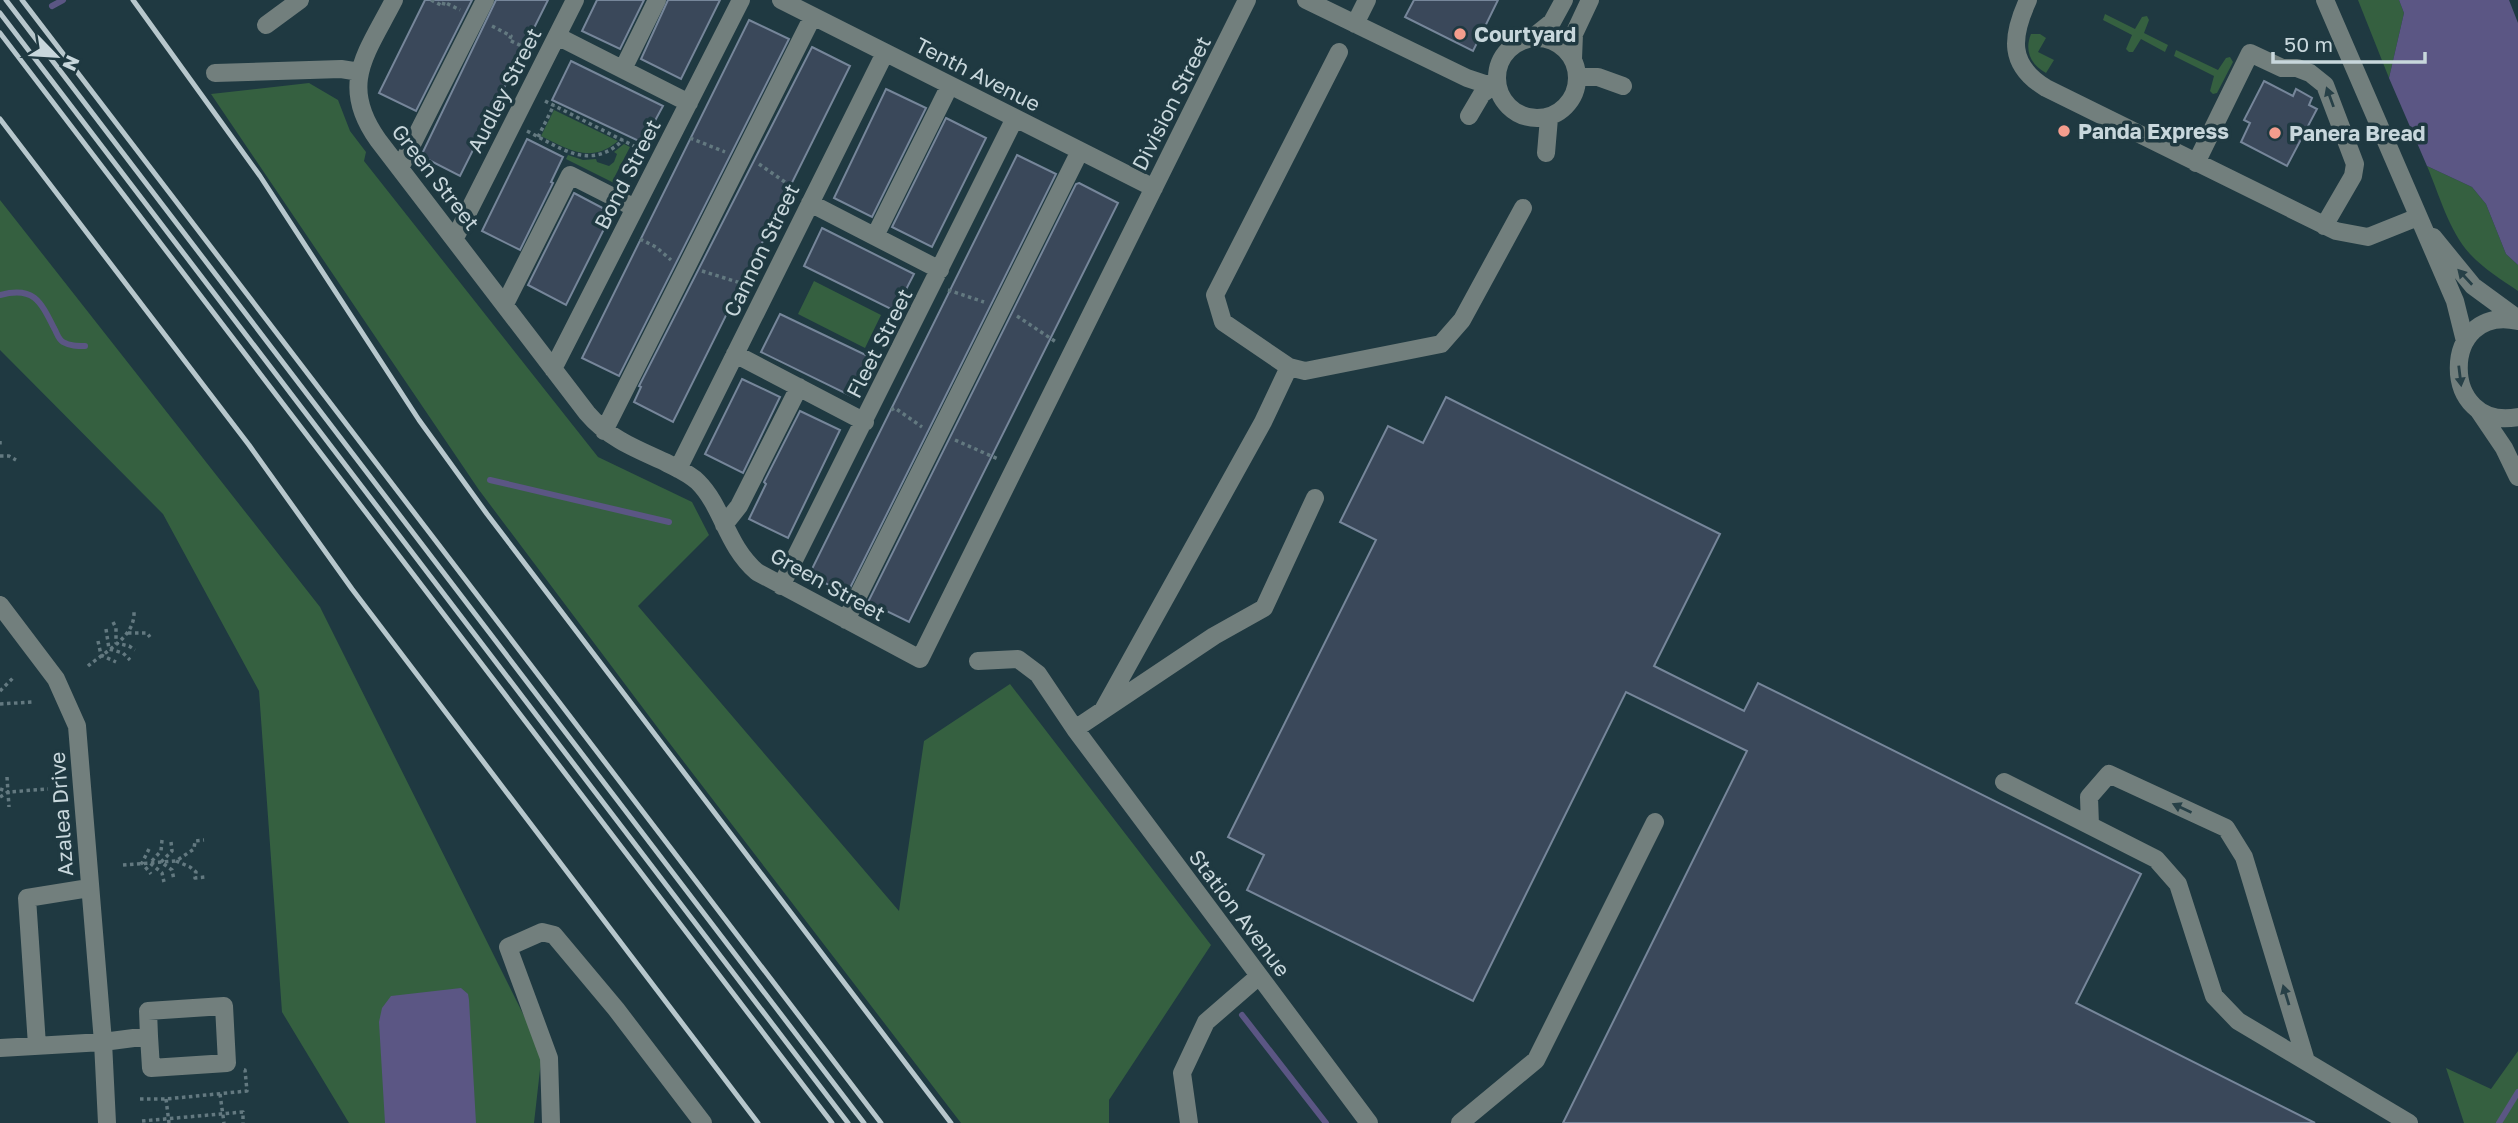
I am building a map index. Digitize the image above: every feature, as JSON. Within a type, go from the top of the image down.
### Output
[{"type":"street","points":[[266,25],[300,0]]},
{"type":"street","points":[[215,73],[341,69],[360,72],[394,0]]},
{"type":"street","points":[[400,169],[485,0]]},
{"type":"street","name":"Audley Street","points":[[455,238],[575,0]]},
{"type":"street","points":[[623,69],[657,0]]},
{"type":"street","name":"Bond Street","points":[[554,369],[741,0]]},
{"type":"street","name":"Tenth Avenue","points":[[781,0],[1154,188]]},
{"type":"street","name":"Division Street","points":[[1154,188],[1247,0]]},
{"type":"street","points":[[1306,0],[1467,78],[1485,84],[1496,84]]},
{"type":"street","points":[[1355,24],[1367,0]]},
{"type":"street","points":[[1532,38],[1552,22],[1564,0]]},
{"type":"street","points":[[1573,59],[1554,43],[1532,38],[1522,40],[1507,51],[1498,66],[1496,84],[1503,100],[1517,112],[1533,119],[1549,118],[1567,106],[1575,94],[1578,77],[1573,59],[1574,34],[1590,0]]},
{"type":"street","points":[[2028,0],[2019,21],[2015,41],[2019,60],[2030,77],[2046,88],[2324,226],[2348,235],[2368,237],[2418,217]]},
{"type":"street","points":[[2325,0],[2459,312],[2465,341]]},
{"type":"street","points":[[604,430],[813,16]]},
{"type":"street","points":[[557,36],[689,103]]},
{"type":"street","name":"Cannon Street","points":[[678,469],[885,52]]},
{"type":"street","points":[[1339,52],[1215,295],[1223,322],[1289,367],[1305,371],[1441,344],[1462,320],[1522,208]]},
{"type":"street","points":[[2196,163],[2250,53],[2282,68],[2297,68],[2310,73],[2325,85],[2355,164],[2353,176],[2324,226]]},
{"type":"street","name":"Green Street","points":[[360,72],[357,92],[360,110],[370,130],[587,413],[612,437],[691,476],[704,488],[739,555],[767,579],[920,659],[1154,188]]},
{"type":"street","points":[[1578,77],[1598,77],[1622,86]]},
{"type":"street","points":[[1469,116],[1482,94],[1496,84]]},
{"type":"street","points":[[875,236],[950,85]]},
{"type":"street","name":"Fleet Street","points":[[781,586],[1015,118]]},
{"type":"street","points":[[1546,153],[1549,118]]},
{"type":"street","points":[[846,620],[1080,151]]},
{"type":"street","points":[[505,304],[570,175],[635,208]]},
{"type":"street","points":[[810,202],[940,270]]},
{"type":"street","points":[[2418,217],[2473,286],[2518,320]]},
{"type":"street","points":[[2518,320],[2499,319],[2481,325],[2465,341],[2458,361],[2459,382],[2467,398],[2504,448],[2518,477]]},
{"type":"street","points":[[735,354],[865,422]]},
{"type":"street","points":[[1103,710],[1263,422],[1289,367]]},
{"type":"street","points":[[724,526],[739,506],[799,387]]},
{"type":"street","points":[[2479,411],[2502,418],[2518,417]]},
{"type":"street","points":[[1074,730],[1214,636],[1264,608],[1315,498]]},
{"type":"street","name":"Azalea Drive","points":[[1,607],[57,679],[77,726],[103,1042],[107,1123]]},
{"type":"street","name":"Station Avenue","points":[[978,661],[1018,659],[1038,674],[1074,730],[1369,1123]]},
{"type":"street","points":[[2090,825],[2089,797],[2109,774],[2226,828],[2244,857],[2306,1061]]},
{"type":"street","points":[[2004,782],[2156,859],[2178,884],[2214,996],[2238,1021],[2409,1123]]},
{"type":"street","points":[[1460,1123],[1536,1060],[1655,822]]},
{"type":"street","points":[[37,1045],[27,898],[89,888]]},
{"type":"street","points":[[551,1123],[549,1058],[508,947],[542,932],[554,935],[616,1009],[703,1123]]},
{"type":"street","points":[[1189,1123],[1182,1073],[1186,1063],[1206,1022],[1259,976]]},
{"type":"street","points":[[224,1006],[227,1063],[151,1068],[149,1036],[148,1011],[224,1006]]},
{"type":"street","points":[[0,1048],[103,1042],[149,1036]]},
{"type":"path","points":[[431,0],[443,6],[445,1],[468,14]]},
{"type":"path","points":[[487,24],[512,34],[509,40],[528,49]]},
{"type":"path","points":[[542,99],[634,146]]},
{"type":"path","points":[[538,136],[554,105]]},
{"type":"path","points":[[526,131],[585,157],[606,153],[623,140]]},
{"type":"path","points":[[688,137],[708,147],[733,154]]},
{"type":"path","points":[[754,161],[795,189]]},
{"type":"path","points":[[638,238],[678,263]]},
{"type":"path","points":[[700,270],[747,285]]},
{"type":"path","points":[[946,289],[992,306]]},
{"type":"path","points":[[1013,313],[1056,342]]},
{"type":"path","points":[[885,411],[895,408],[929,432]]},
{"type":"path","points":[[950,439],[998,459]]},
{"type":"path","points":[[0,456],[9,456],[16,460]]},
{"type":"path","points":[[88,666],[128,633],[134,621],[134,612]]},
{"type":"path","points":[[113,622],[116,628],[116,643]]},
{"type":"path","points":[[106,629],[109,649]]},
{"type":"path","points":[[128,633],[147,633],[150,637]]},
{"type":"path","points":[[98,641],[101,655]]},
{"type":"path","points":[[116,643],[135,650]]},
{"type":"path","points":[[109,649],[123,653],[130,660]]},
{"type":"path","points":[[101,655],[116,662]]},
{"type":"path","points":[[0,691],[13,678]]},
{"type":"path","points":[[0,704],[32,702]]},
{"type":"path","points":[[8,777],[9,807]]},
{"type":"path","points":[[0,789],[8,792],[48,789]]},
{"type":"path","points":[[0,797],[8,792]]},
{"type":"path","points":[[150,863],[161,851],[162,840]]},
{"type":"path","points":[[176,861],[194,849],[195,841],[204,840]]},
{"type":"path","points":[[161,862],[172,851],[172,842]]},
{"type":"path","points":[[142,863],[149,849]]},
{"type":"path","points":[[123,865],[176,861],[190,867],[195,872],[195,878],[205,877]]},
{"type":"path","points":[[161,862],[172,870],[174,880]]},
{"type":"path","points":[[142,863],[151,874]]},
{"type":"path","points":[[150,863],[162,873],[163,882]]},
{"type":"path","points":[[140,1099],[247,1091],[245,1070],[242,1070]]},
{"type":"path","points":[[220,1094],[224,1123]]},
{"type":"path","points":[[166,1099],[169,1121]]},
{"type":"path","points":[[142,1121],[169,1121],[243,1112],[243,1123]]},
{"type":"path","points":[[189,1117],[190,1123]]},
{"type":"green space","points":[[2358,0],[2399,0],[2404,13],[2389,78]]},
{"type":"green space","points":[[2105,14],[2135,29],[2142,17],[2147,16],[2149,20],[2144,33],[2168,45],[2165,52],[2141,39],[2133,52],[2129,52],[2126,49],[2132,35],[2103,20]]},
{"type":"green space","points":[[2031,34],[2040,34],[2046,38],[2038,52],[2054,60],[2046,73],[2036,66],[2030,57],[2028,46]]},
{"type":"green space","points":[[2176,50],[2218,70],[2226,58],[2230,57],[2233,62],[2217,93],[2210,91],[2214,76],[2174,56]]},
{"type":"green space","points":[[309,83],[338,100],[350,131],[366,152],[364,161],[598,457],[692,502],[709,535],[638,606],[899,911],[924,741],[1010,684],[1211,945],[1109,1100],[1109,1123],[961,1123],[479,490],[211,94]]},
{"type":"green space","points":[[554,110],[618,141],[599,152],[589,153],[571,150],[551,141],[541,136]]},
{"type":"green space","points":[[624,144],[630,147],[615,176],[629,183],[626,189],[566,159],[568,155],[583,160],[596,159],[597,162],[609,166],[617,154],[614,152]]},
{"type":"green space","points":[[2427,166],[2472,187],[2486,204],[2506,254],[2518,265],[2518,291],[2481,265],[2463,245],[2450,223]]},
{"type":"green space","points":[[0,200],[320,607],[542,1052],[534,1123],[349,1123],[282,1012],[259,691],[163,514],[0,350]]},
{"type":"green space","points":[[814,281],[881,315],[865,348],[798,314]]},
{"type":"green space","points":[[2518,1051],[2518,1123],[2464,1123],[2446,1068],[2491,1089]]},
{"type":"shaded area","points":[[2399,0],[2509,0],[2518,23],[2518,265],[2506,254],[2486,204],[2472,187],[2427,166],[2389,78],[2404,13]]},
{"type":"shaded area","points":[[461,988],[468,994],[469,1000],[476,1123],[385,1123],[379,1022],[382,1008],[391,996]]},
{"type":"building","points":[[425,0],[472,0],[416,111],[379,93]]},
{"type":"building","points":[[496,0],[548,0],[460,176],[421,156]]},
{"type":"building","points":[[597,0],[644,0],[620,49],[582,31]]},
{"type":"building","points":[[668,0],[720,0],[681,79],[641,59]]},
{"type":"building","name":"Courtyard","points":[[1414,0],[1498,0],[1473,51],[1405,17]]},
{"type":"building","points":[[749,20],[789,39],[619,376],[582,358]]},
{"type":"building","points":[[812,47],[850,66],[673,422],[634,402],[641,387],[639,386]]},
{"type":"building","points":[[571,61],[663,106],[643,143],[552,100]]},
{"type":"building","name":"Panera Bread","points":[[2264,81],[2293,96],[2296,89],[2312,98],[2309,105],[2317,109],[2287,166],[2241,142],[2250,123],[2244,120]]},
{"type":"building","points":[[886,89],[926,108],[872,217],[834,198]]},
{"type":"building","points":[[946,118],[986,138],[932,247],[892,227]]},
{"type":"building","points":[[527,139],[563,157],[520,250],[482,231]]},
{"type":"building","points":[[1017,155],[1056,174],[847,594],[809,575]]},
{"type":"building","points":[[1079,183],[1118,203],[909,622],[868,602],[1076,184]]},
{"type":"building","points":[[574,193],[612,213],[566,305],[528,285]]},
{"type":"building","points":[[822,228],[914,274],[895,311],[804,266]]},
{"type":"building","points":[[780,314],[872,358],[853,397],[761,352]]},
{"type":"building","points":[[742,379],[780,397],[743,473],[705,454]]},
{"type":"building","points":[[1446,397],[1720,534],[1654,666],[1744,711],[1758,683],[2141,874],[2076,1003],[2315,1123],[1563,1123],[1747,751],[1626,692],[1473,1001],[1247,890],[1264,855],[1228,837],[1376,540],[1340,522],[1388,426],[1423,443]]},
{"type":"building","points":[[800,411],[840,430],[788,538],[749,519],[766,484],[764,482]]},
{"type":"waterway","points":[[52,6],[63,0]]},
{"type":"waterway","points":[[0,295],[20,292],[28,294],[44,310],[61,341],[85,346]]},
{"type":"waterway","points":[[490,480],[669,522]]},
{"type":"waterway","points":[[1242,1015],[1326,1123]]},
{"type":"waterway","points":[[2499,1123],[2518,1092]]},
{"type":"railway","points":[[6,0],[864,1123]]},
{"type":"railway","points":[[22,0],[881,1123]]},
{"type":"railway","points":[[133,0],[260,176],[419,420],[487,514],[951,1123]]},
{"type":"railway","points":[[0,13],[848,1123]]},
{"type":"railway","points":[[0,33],[832,1123]]},
{"type":"railway","points":[[0,119],[249,445],[352,589],[758,1123]]},
{"type":"place","name":"Courtyard","points":[[1460,34]]},
{"type":"place","name":"Panda Express","points":[[2064,131]]},
{"type":"place","name":"Panera Bread","points":[[2275,133]]}]
